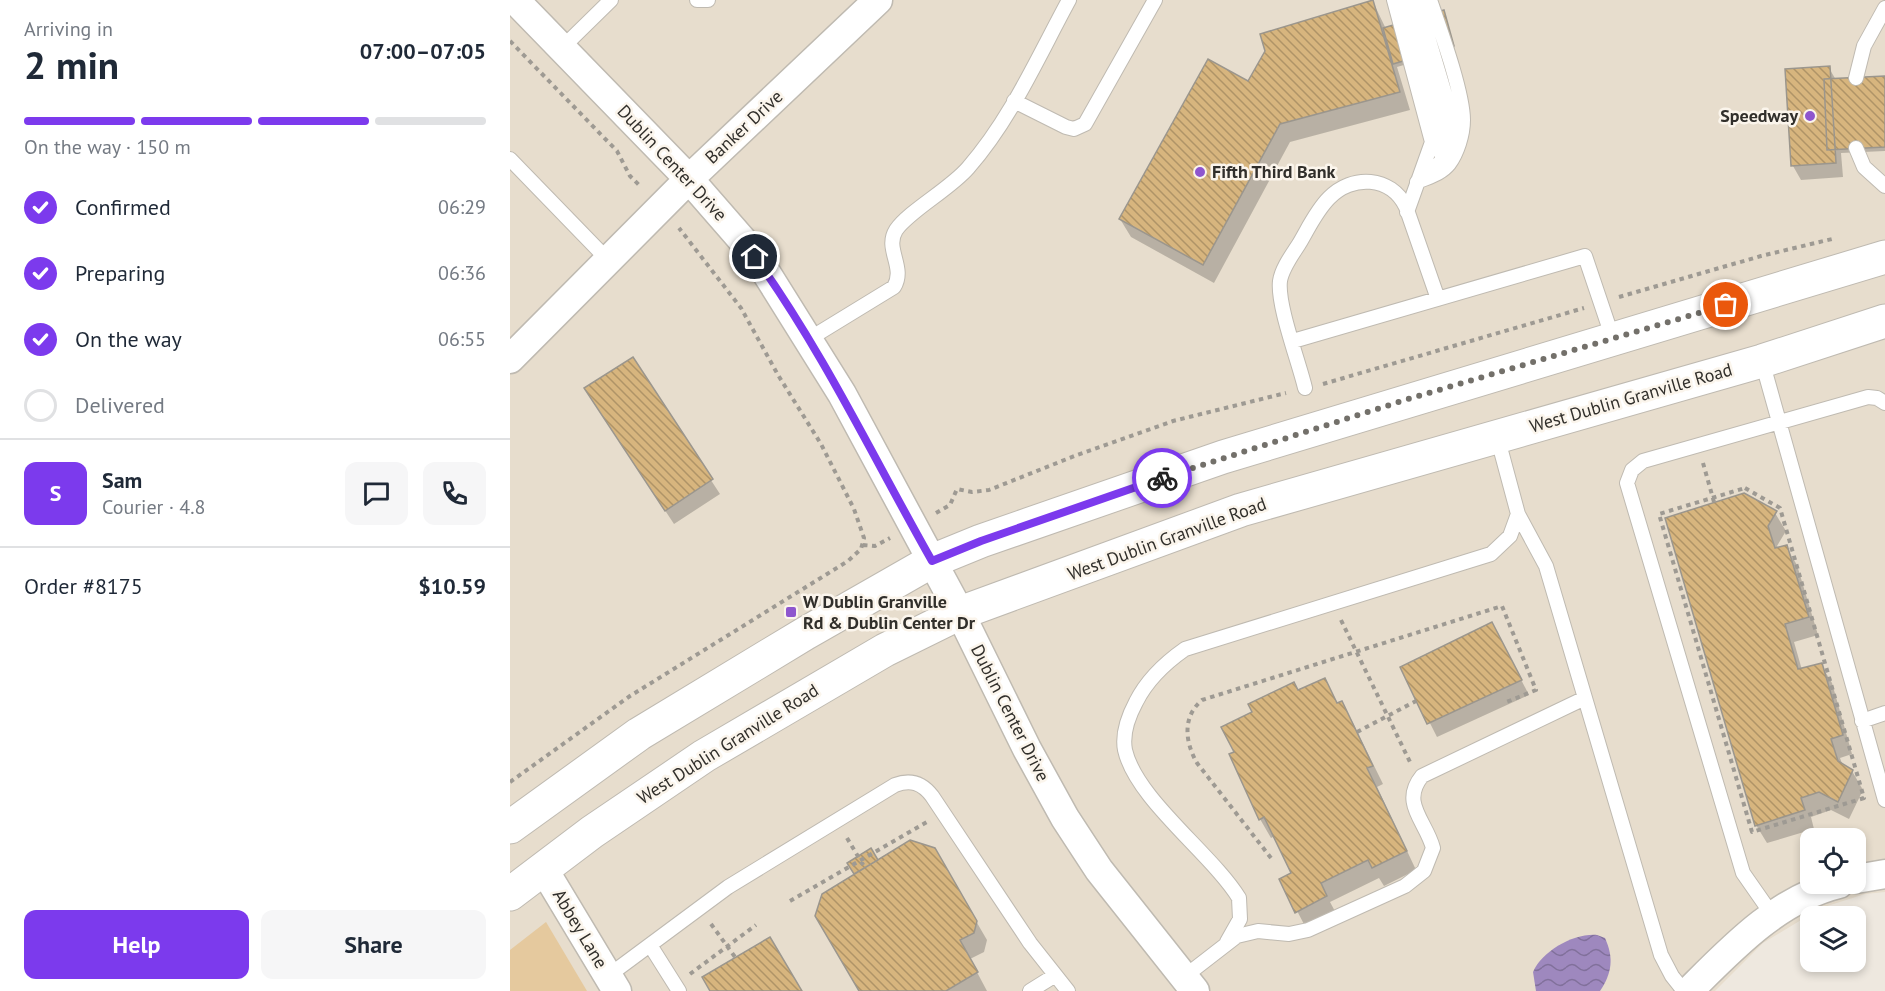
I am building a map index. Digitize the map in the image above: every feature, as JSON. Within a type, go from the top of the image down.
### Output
[{"type":"main road","points":[[510,827],[648,728],[932,561],[1000,534],[1223,457],[1885,257]]},
{"type":"main road","name":"West Dublin Granville Road","points":[[510,894],[654,789],[753,726],[885,650],[960,613],[1241,510],[1762,361],[1885,321]]},
{"type":"street","name":"Dublin Center Drive","points":[[515,0],[689,179],[743,241],[809,339],[842,394],[960,613],[1027,749],[1076,835],[1182,986]]},
{"type":"street","name":"Banker Drive","points":[[510,359],[689,179],[878,0]]},
{"type":"street","name":"Abbey Lane","points":[[543,868],[612,984]]},
{"type":"street","points":[[1866,877],[1885,874]]},
{"type":"street","points":[[1689,991],[1733,946],[1773,916],[1812,894]]},
{"type":"lane","points":[[562,48],[611,0]]},
{"type":"lane","points":[[697,0],[708,0]]},
{"type":"lane","points":[[809,339],[894,286],[899,270],[892,245],[894,233],[969,168],[1014,101],[1069,0]]},
{"type":"lane","points":[[1014,101],[1066,127],[1074,129],[1086,124],[1155,0]]},
{"type":"lane","points":[[1394,0],[1431,142],[1407,212]]},
{"type":"lane","points":[[1406,0],[1434,102],[1440,138],[1431,164],[1417,182]]},
{"type":"lane","points":[[1417,0],[1450,111],[1451,124],[1441,160],[1417,182]]},
{"type":"lane","points":[[1417,182],[1441,172],[1448,165],[1459,142],[1463,123],[1455,82],[1430,0]]},
{"type":"lane","points":[[1856,78],[1864,46],[1885,8]]},
{"type":"lane","points":[[1856,148],[1864,167],[1885,186]]},
{"type":"lane","points":[[510,159],[608,260]]},
{"type":"lane","points":[[1305,388],[1281,299],[1281,277],[1328,198],[1353,184],[1374,182],[1394,191],[1407,212],[1438,299]]},
{"type":"lane","points":[[1293,341],[1585,256],[1613,339]]},
{"type":"lane","points":[[1762,361],[1885,800]]},
{"type":"lane","points":[[1773,916],[1743,873],[1627,488],[1630,474],[1642,461],[1868,397],[1877,398],[1885,403]]},
{"type":"lane","points":[[1497,436],[1518,514],[1546,566],[1661,955],[1684,991]]},
{"type":"lane","points":[[1182,986],[1227,942],[1240,919],[1239,898],[1138,778],[1125,751],[1126,725],[1139,695],[1150,681],[1185,649],[1491,554],[1510,536],[1518,514]]},
{"type":"lane","points":[[1227,942],[1248,932],[1289,934],[1308,930],[1417,878],[1428,864],[1433,849],[1412,798],[1419,780],[1425,774],[1586,698]]},
{"type":"lane","points":[[1862,720],[1885,713]]},
{"type":"lane","points":[[612,984],[650,945],[699,908],[895,785],[907,782],[924,786],[1054,976],[1068,991]]},
{"type":"lane","points":[[650,945],[677,988]]},
{"type":"lane","points":[[1030,991],[1054,976]]},
{"type":"path","points":[[510,41],[616,151],[639,185]]},
{"type":"path","points":[[1624,295],[1761,256],[1841,237]]},
{"type":"path","points":[[510,782],[630,696],[823,578],[855,556],[862,547],[864,538],[858,521],[821,444],[778,375],[741,308],[690,238]]},
{"type":"path","points":[[1320,384],[1581,309]]},
{"type":"path","points":[[953,500],[957,489],[972,492],[989,490],[1077,455],[1173,421],[1289,393]]},
{"type":"path","points":[[1699,445],[1713,500]]},
{"type":"path","points":[[1745,488],[1780,508],[1864,798],[1752,832],[1659,514],[1713,500],[1745,488]]},
{"type":"path","points":[[1333,603],[1419,780]]},
{"type":"path","points":[[1271,858],[1197,764],[1188,742],[1189,718],[1198,704],[1207,697],[1502,606],[1536,690],[1504,703]]},
{"type":"path","points":[[1357,732],[1416,701]]},
{"type":"path","points":[[790,901],[943,812]]},
{"type":"path","points":[[837,821],[865,868]]},
{"type":"path","points":[[699,908],[735,957]]},
{"type":"path","points":[[677,988],[756,925]]},
{"type":"shaded area","points":[[510,0],[1885,0],[1885,892],[1866,894],[1866,828],[1800,828],[1800,894],[1865,894],[1827,906],[1800,906],[1800,921],[1763,943],[1715,991],[510,991]]},
{"type":"shaded area","points":[[546,922],[587,991],[510,991],[510,950]]},
{"type":"water","points":[[1597,935],[1605,938],[1611,959],[1607,978],[1600,991],[1536,991],[1533,972],[1544,957],[1569,940]]},
{"type":"building","name":"Fifth Third Bank","points":[[1373,0],[1400,92],[1280,124],[1203,265],[1119,219],[1208,59],[1248,81],[1265,51],[1260,34]]},
{"type":"building","points":[[1444,10],[1454,46],[1393,64],[1383,28]]},
{"type":"building","name":"Speedway","points":[[1830,66],[1836,163],[1791,166],[1785,69]]},
{"type":"building","name":"Speedway","points":[[1885,76],[1885,147],[1827,150],[1824,79]]},
{"type":"building","points":[[633,357],[713,479],[665,511],[584,388]]},
{"type":"building","points":[[1744,493],[1777,511],[1768,526],[1775,548],[1787,545],[1809,617],[1785,624],[1798,669],[1822,663],[1843,735],[1831,739],[1838,761],[1853,770],[1838,802],[1819,792],[1801,798],[1805,810],[1755,826],[1665,518]]},
{"type":"building","points":[[1492,622],[1522,680],[1427,724],[1400,667]]},
{"type":"building","points":[[1325,678],[1337,703],[1342,701],[1373,766],[1367,768],[1407,851],[1372,868],[1368,860],[1321,883],[1327,896],[1295,913],[1279,879],[1291,873],[1264,817],[1259,820],[1229,754],[1234,752],[1221,727],[1252,712],[1248,704],[1294,682],[1298,690]]},
{"type":"building","points":[[910,840],[935,848],[977,921],[974,933],[960,940],[978,972],[946,991],[859,991],[815,916],[822,894]]},
{"type":"building","points":[[871,848],[878,860],[854,874],[847,863]]},
{"type":"building","points":[[770,937],[802,991],[710,991],[702,977]]},
{"type":"way so far","points":[[1162,478],[1405,400],[1726,305]]},
{"type":"place","name":"Speedway","points":[[1810,116]]},
{"type":"place","name":"Fifth Third Bank","points":[[1200,172]]},
{"type":"place","name":"W Dublin Granville Rd & Dublin Center Dr","points":[[791,612]]},
{"type":"route","points":[[755,257],[794,314],[842,394],[932,561],[981,541],[1162,478]]}]
